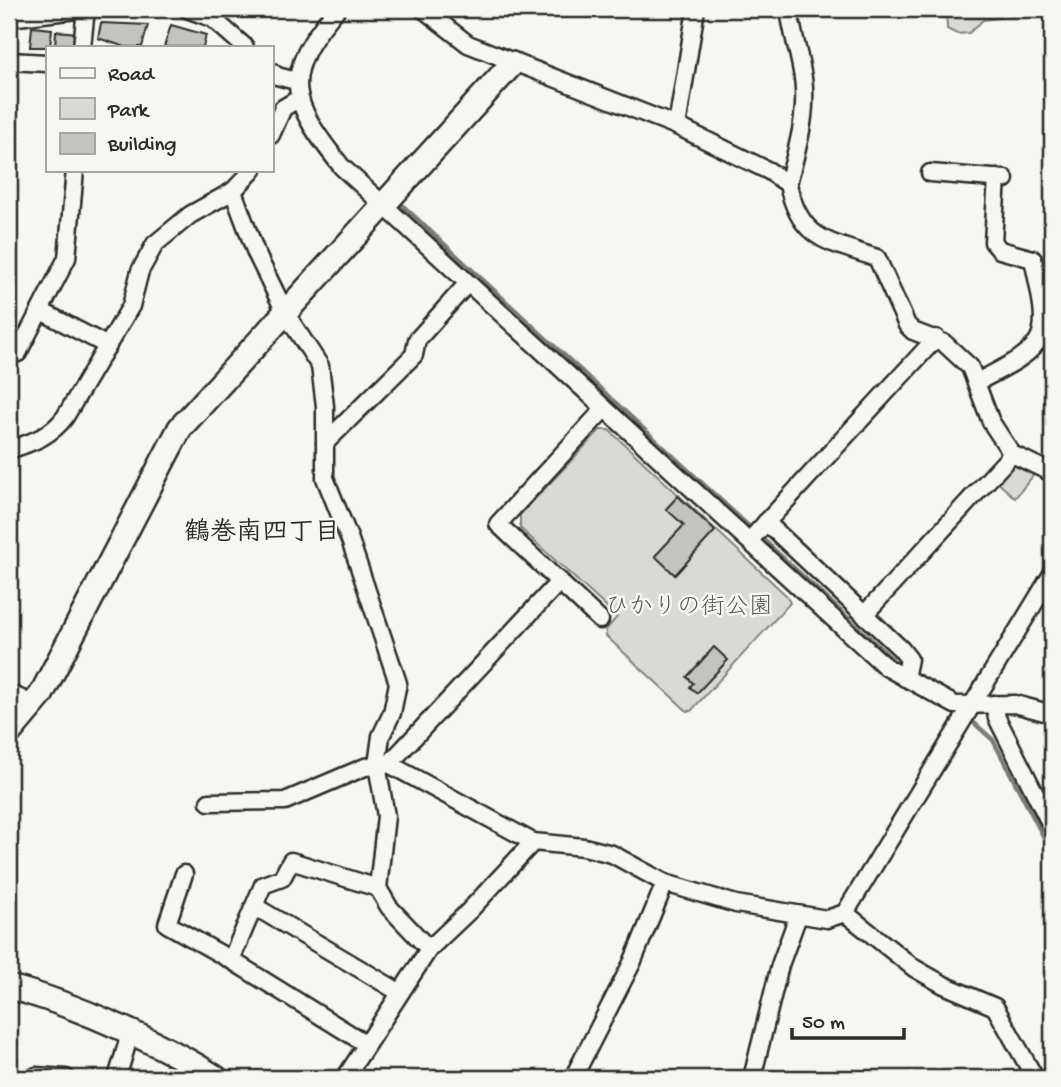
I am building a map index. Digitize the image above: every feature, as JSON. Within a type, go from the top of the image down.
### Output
[{"type":"street","points":[[9,18],[85,9],[82,46]]},
{"type":"street","points":[[187,9],[212,18],[244,46]]},
{"type":"street","points":[[337,9],[306,52],[296,81],[298,99],[322,142],[342,167],[886,667],[955,705],[1015,704],[1052,714]]},
{"type":"street","points":[[423,9],[468,44],[512,64],[677,126],[769,171],[788,184]]},
{"type":"street","points":[[677,126],[696,9]]},
{"type":"street","points":[[789,9],[804,98],[804,124],[788,184],[792,203],[812,235],[877,258],[907,325],[913,331],[936,338],[970,367],[991,422],[1012,454],[1052,473]]},
{"type":"street","points":[[9,61],[46,63]]},
{"type":"street","points":[[9,733],[34,705],[180,428],[512,64]]},
{"type":"street","points":[[273,73],[296,81]]},
{"type":"street","points":[[273,130],[283,108],[298,99]]},
{"type":"street","points":[[9,355],[18,353],[68,258],[75,172]]},
{"type":"street","points":[[9,450],[55,430],[131,306],[140,271],[155,244],[190,215],[233,191],[251,172]]},
{"type":"street","points":[[930,173],[1001,179],[993,242],[1000,250],[1033,259],[1041,295],[1043,332],[1031,351],[976,383]]},
{"type":"street","points":[[233,191],[256,253],[286,314],[320,366],[325,406],[325,478],[350,540],[398,683],[392,713],[381,736],[386,816],[378,888],[389,907],[429,949]]},
{"type":"street","points":[[324,443],[414,355],[417,340],[467,284]]},
{"type":"street","points":[[41,311],[108,346]]},
{"type":"street","points":[[750,540],[936,338]]},
{"type":"street","points":[[600,620],[498,524],[604,409]]},
{"type":"street","points":[[864,615],[1012,454]]},
{"type":"street","points":[[765,522],[909,659],[905,678]]},
{"type":"street","points":[[383,765],[533,842],[584,847],[612,854],[665,883],[736,904],[827,919],[845,913],[974,706],[1052,574]]},
{"type":"street","points":[[209,802],[285,801],[383,765],[560,581]]},
{"type":"street","points":[[9,693],[34,705]]},
{"type":"street","points":[[994,705],[997,718],[1052,827]]},
{"type":"street","points":[[346,1078],[429,949],[470,911],[533,842]]},
{"type":"street","points":[[231,960],[263,885],[282,878],[291,861],[378,888]]},
{"type":"street","points":[[184,874],[167,924],[231,960],[366,1044]]},
{"type":"street","points":[[573,1078],[632,962],[665,883]]},
{"type":"street","points":[[254,906],[399,992]]},
{"type":"street","points":[[845,913],[914,968],[944,985],[995,1007],[1035,1078]]},
{"type":"street","points":[[752,1078],[780,965],[798,916]]},
{"type":"street","points":[[9,987],[48,998],[130,1034],[206,1075]]},
{"type":"street","points":[[117,1078],[130,1034]]},
{"type":"street","points":[[36,1076],[66,1078]]},
{"type":"green space","points":[[946,9],[1034,9],[1021,15],[983,20],[969,33],[957,34],[947,29]]},
{"type":"green space","name":"ひかりの街公園","points":[[600,430],[609,430],[787,596],[790,603],[691,711],[687,711],[606,636],[606,630],[617,617],[520,528],[520,515]]},
{"type":"green space","points":[[1019,462],[1036,472],[1015,498],[995,480],[1010,463]]},
{"type":"building","points":[[101,23],[148,25],[142,46],[122,46],[98,38]]},
{"type":"building","points":[[171,25],[206,35],[203,46],[164,46]]},
{"type":"building","points":[[32,27],[52,29],[50,46],[30,47]]},
{"type":"building","points":[[56,31],[78,33],[76,46],[55,46]]},
{"type":"building","points":[[678,496],[715,531],[675,575],[655,556],[684,525],[666,509]]},
{"type":"building","points":[[714,647],[728,660],[697,693],[690,687],[693,683],[687,677]]},
{"type":"waterway","points":[[403,206],[892,659]]},
{"type":"waterway","points":[[973,722],[993,740],[1052,853]]},
{"type":"district","name":"鶴巻南四丁目","points":[[262,530]]}]
